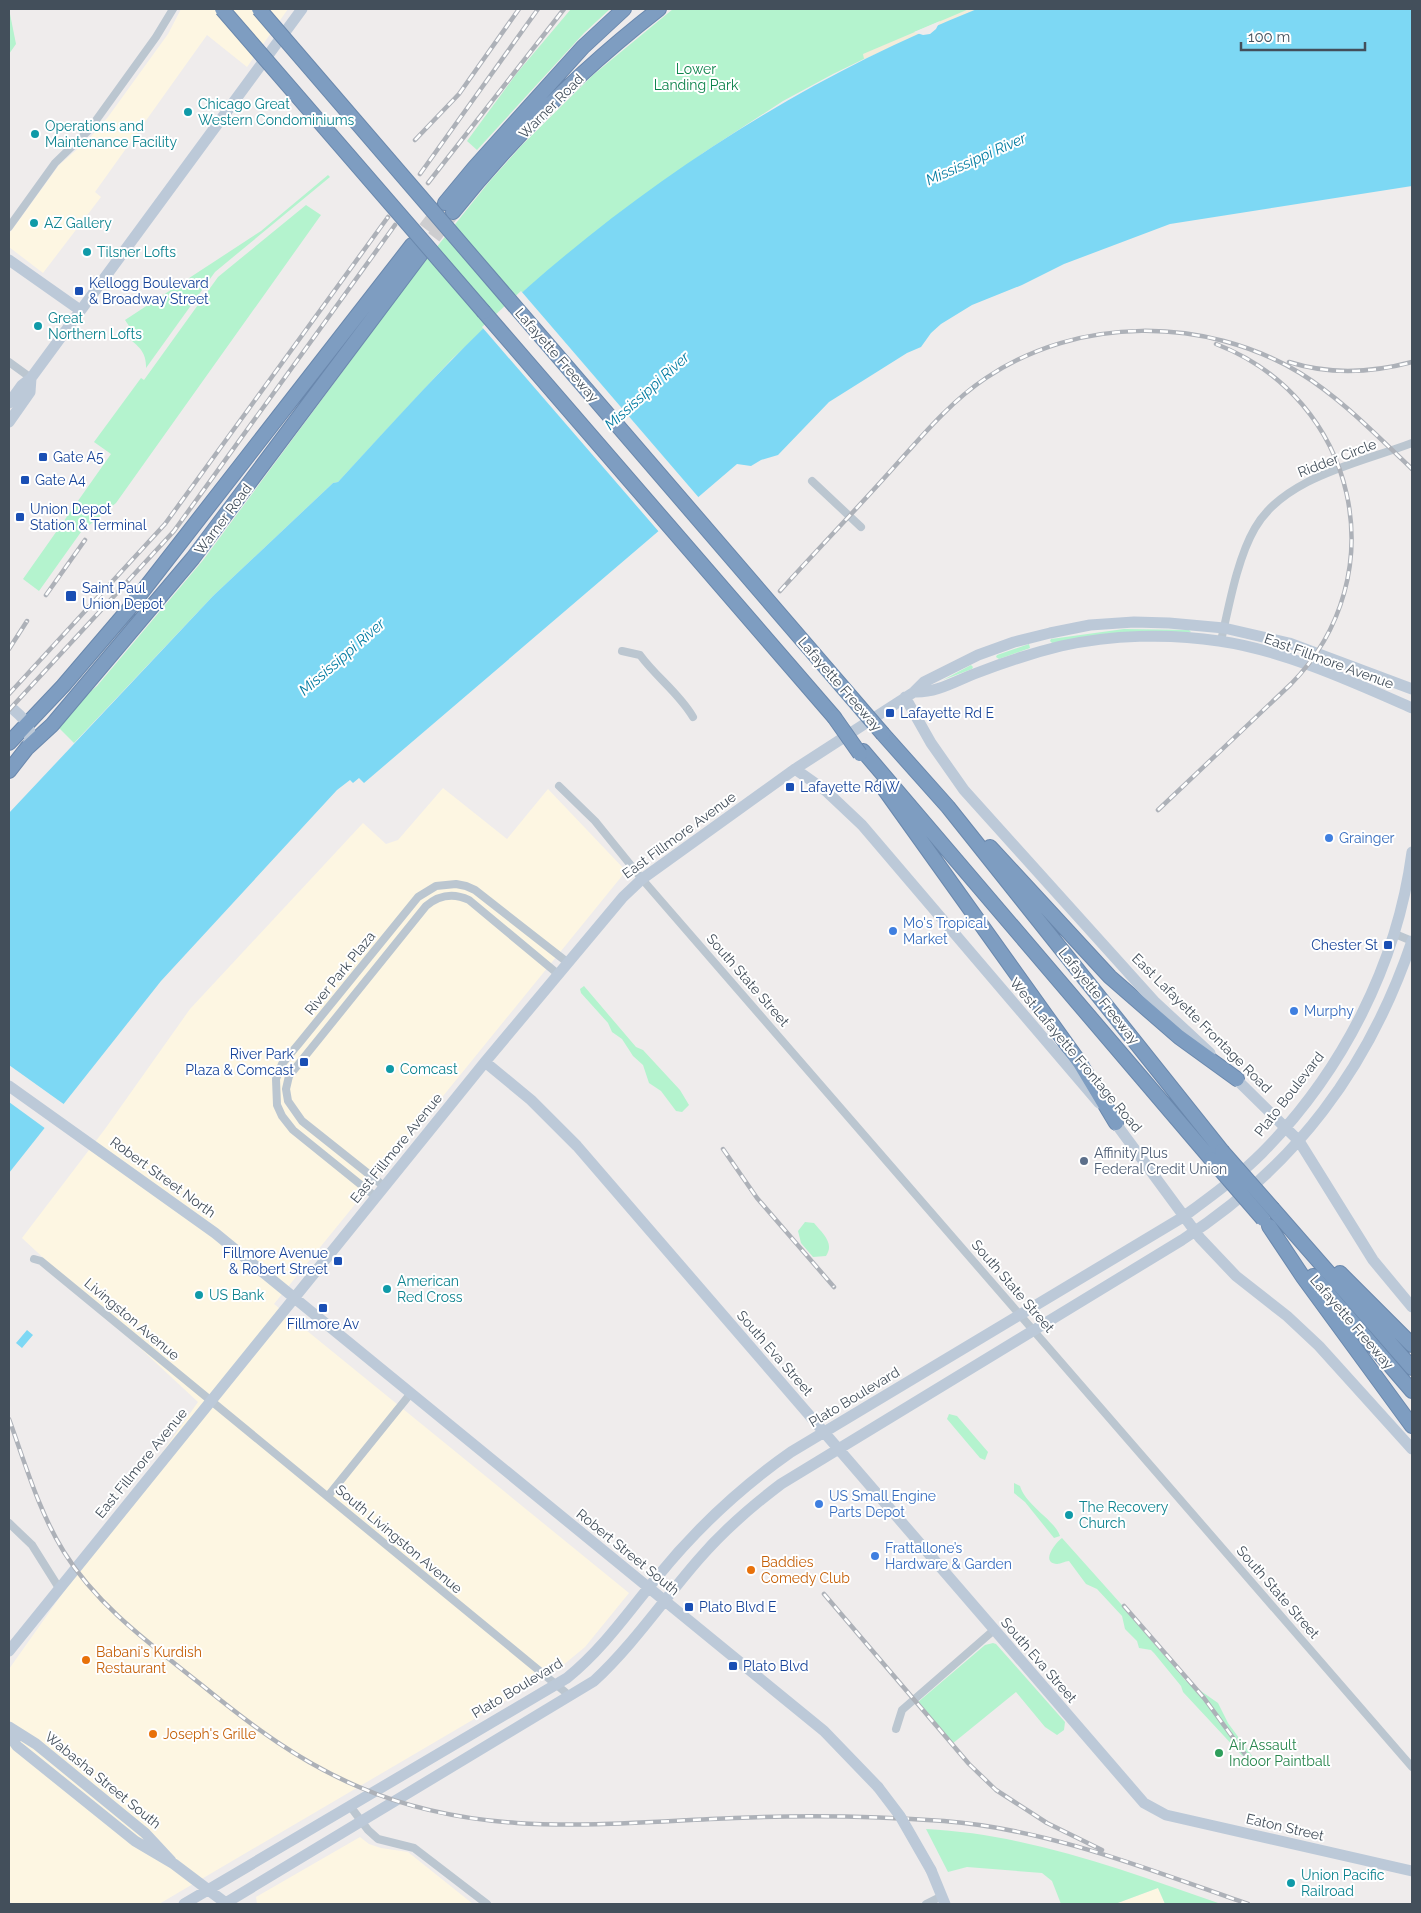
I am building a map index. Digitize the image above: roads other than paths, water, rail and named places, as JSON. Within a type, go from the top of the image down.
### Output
[{"type":"highway","name":"Lafayette Freeway","points":[[222,9],[834,717],[862,753],[1216,1155],[1276,1212],[1412,1368]]},
{"type":"highway","name":"Lafayette Freeway","points":[[259,9],[948,807],[1266,1222],[1412,1391]]},
{"type":"highway","name":"Warner Road","points":[[624,9],[583,48],[474,168],[449,208],[564,91],[659,9]]},
{"type":"highway","name":"Warner Road","points":[[9,743],[128,610],[417,250],[193,558],[52,725],[27,748],[9,771]]},
{"type":"highway","points":[[862,753],[1080,1063],[1116,1123]]},
{"type":"highway","points":[[948,807],[991,847],[1110,977],[1179,1037],[1237,1079]]},
{"type":"highway","points":[[1276,1212],[1412,1345]]},
{"type":"highway","points":[[1266,1222],[1303,1277],[1412,1426]]},
{"type":"main road","points":[[9,403],[22,385],[31,378],[302,9]]},
{"type":"main road","points":[[9,260],[80,310]]},
{"type":"main road","points":[[9,422],[30,392],[31,378]]},
{"type":"main road","name":"East Fillmore Avenue","points":[[9,1651],[191,1424],[212,1402],[484,1062],[622,897],[642,879],[795,769],[938,674],[978,655],[1050,633],[1090,625],[1134,622],[1224,628],[1289,643],[1412,690]]},
{"type":"main road","name":"East Fillmore Avenue","points":[[909,694],[930,692],[1015,659],[1062,646],[1100,640],[1190,637],[1221,641],[1261,651],[1307,666],[1412,708]]},
{"type":"main road","name":"East Lafayette Frontage Road","points":[[909,694],[930,743],[964,790],[1154,1001],[1237,1079],[1299,1141],[1373,1260],[1412,1307]]},
{"type":"main road","points":[[14,710],[28,723],[31,738],[27,748]]},
{"type":"main road","name":"West Lafayette Frontage Road","points":[[795,769],[826,790],[862,825],[1116,1123],[1183,1218],[1195,1232],[1236,1276],[1287,1316],[1319,1346],[1412,1450]]},
{"type":"main road","name":"Plato Boulevard","points":[[184,1904],[556,1685],[579,1668],[599,1649],[706,1522],[744,1488],[792,1452],[1183,1218],[1235,1177],[1286,1127],[1318,1086],[1356,1027],[1395,934],[1412,852]]},
{"type":"main road","points":[[226,1904],[570,1696],[603,1672],[709,1547],[762,1498],[839,1448],[1195,1232],[1260,1181],[1299,1141],[1346,1081],[1370,1042],[1394,992],[1412,941]]},
{"type":"main road","name":"South Eva Street","points":[[484,1062],[531,1100],[577,1146],[1138,1797],[1152,1809]]},
{"type":"main road","name":"Robert Street North","points":[[9,1086],[201,1222],[295,1298]]},
{"type":"main road","name":"Robert Street South","points":[[295,1298],[648,1589],[824,1731],[878,1787],[900,1816],[931,1870],[943,1900]]},
{"type":"main road","name":"Wabasha Street South","points":[[9,1727],[36,1744],[145,1833],[174,1864]]},
{"type":"main road","name":"Wabasha Street South","points":[[9,1735],[17,1746],[119,1829],[148,1850],[174,1864],[226,1904]]},
{"type":"main road","name":"Eaton Street","points":[[1152,1809],[1166,1815],[1412,1871]]},
{"type":"street","points":[[9,227],[55,164],[89,130],[156,37],[173,9]]},
{"type":"street","points":[[9,362],[31,378]]},
{"type":"street","name":"Ridder Circle","points":[[1221,641],[1248,542],[1262,516],[1274,502],[1289,491],[1312,480],[1412,443]]},
{"type":"street","points":[[812,481],[861,527]]},
{"type":"street","points":[[622,651],[640,655],[652,671],[684,701],[693,717]]},
{"type":"street","name":"South State Street","points":[[559,786],[596,822],[642,879],[1411,1761]]},
{"type":"street","name":"River Park Plaza","points":[[376,1197],[293,1130],[282,1116],[277,1105],[276,1079],[282,1064],[300,1041],[418,897],[436,886],[456,884],[475,890],[567,962]]},
{"type":"street","name":"River Park Plaza","points":[[385,1187],[302,1121],[292,1110],[288,1101],[287,1081],[292,1070],[426,906],[439,898],[456,896],[469,900],[558,974]]},
{"type":"street","points":[[1395,934],[1412,941]]},
{"type":"street","name":"Livingston Avenue","points":[[34,1259],[41,1261],[212,1402]]},
{"type":"street","points":[[328,1496],[411,1393]]},
{"type":"street","name":"South Livingston Avenue","points":[[212,1402],[570,1696]]},
{"type":"street","points":[[9,1523],[32,1545],[59,1588]]},
{"type":"street","points":[[896,1729],[902,1710],[994,1630]]},
{"type":"street","points":[[350,1806],[361,1822],[378,1839],[414,1848],[486,1904]]},
{"type":"street","points":[[926,1904],[943,1900]]},
{"type":"water","name":"Mississippi River","points":[[977,9],[1412,9],[1412,186],[1170,224],[1064,264],[1022,285],[972,305],[941,324],[931,333],[921,347],[907,353],[829,402],[778,455],[761,460],[751,466],[737,464],[364,783],[359,778],[353,783],[350,780],[337,790],[161,981],[9,1173],[9,813],[213,596],[333,483],[338,482],[477,334],[578,245],[630,204],[684,166],[740,129],[797,95],[915,35]]},
{"type":"water","points":[[27,1330],[33,1335],[22,1348],[16,1343]]},
{"type":"tunnel","points":[[412,245],[445,203]]},
{"type":"tunnel","points":[[421,254],[451,215]]},
{"type":"railway","points":[[415,140],[459,94],[519,9]]},
{"type":"railway","points":[[420,174],[538,9]]},
{"type":"railway","points":[[428,183],[564,9]]},
{"type":"railway","points":[[9,694],[165,524],[388,217]]},
{"type":"railway","points":[[9,710],[174,531],[395,225]]},
{"type":"railway","points":[[780,591],[933,424],[972,388],[1022,358],[1061,343],[1101,334],[1142,331],[1183,333],[1224,341],[1263,354],[1300,373],[1330,394],[1359,418],[1412,469]]},
{"type":"railway","points":[[1158,810],[1291,684],[1324,640],[1344,592],[1351,543],[1346,493],[1330,447],[1302,405],[1264,370],[1216,344]]},
{"type":"railway","points":[[1289,362],[1335,371],[1366,370],[1412,362]]},
{"type":"railway","points":[[46,595],[85,540]]},
{"type":"railway","points":[[9,649],[27,621]]},
{"type":"railway","points":[[723,1149],[757,1198],[834,1287]]},
{"type":"railway","points":[[9,1419],[47,1521],[64,1552],[93,1591],[146,1641],[258,1729],[297,1755],[359,1787],[405,1804],[452,1815],[498,1821],[545,1824],[639,1823],[787,1816],[839,1816],[918,1819],[983,1825],[1060,1842],[1098,1853],[1248,1904]]},
{"type":"railway","points":[[824,1594],[969,1764],[996,1790],[1047,1823],[1102,1850]]},
{"type":"railway","points":[[1124,1606],[1204,1698],[1250,1761]]},
{"type":"place","name":"Chicago Great Western Condominiums","points":[[188,112]]},
{"type":"place","name":"Operations and Maintenance Facility","points":[[35,134]]},
{"type":"place","name":"AZ Gallery","points":[[34,223]]},
{"type":"place","name":"Tilsner Lofts","points":[[87,252]]},
{"type":"place","name":"Kellogg Boulevard & Broadway Street","points":[[79,291]]},
{"type":"place","name":"Great Northern Lofts","points":[[38,326]]},
{"type":"place","name":"Gate A5","points":[[43,457]]},
{"type":"place","name":"Gate A4","points":[[25,480]]},
{"type":"place","name":"Union Depot Station & Terminal","points":[[20,517]]},
{"type":"place","name":"Saint Paul Union Depot","points":[[71,596]]},
{"type":"place","name":"Lafayette Rd E","points":[[890,713]]},
{"type":"place","name":"Lafayette Rd W","points":[[790,787]]},
{"type":"place","name":"Grainger","points":[[1329,838]]},
{"type":"place","name":"Mo's Tropical Market","points":[[893,931]]},
{"type":"place","name":"Chester St","points":[[1388,945]]},
{"type":"place","name":"Murphy","points":[[1294,1011]]},
{"type":"place","name":"River Park Plaza & Comcast","points":[[304,1062]]},
{"type":"place","name":"Comcast","points":[[390,1069]]},
{"type":"place","name":"Affinity Plus Federal Credit Union","points":[[1084,1161]]},
{"type":"place","name":"Fillmore Avenue & Robert Street","points":[[338,1261]]},
{"type":"place","name":"American Red Cross","points":[[387,1289]]},
{"type":"place","name":"US Bank","points":[[199,1295]]},
{"type":"place","name":"Fillmore Av","points":[[323,1308]]},
{"type":"place","name":"US Small Engine Parts Depot","points":[[819,1504]]},
{"type":"place","name":"The Recovery Church","points":[[1069,1515]]},
{"type":"place","name":"Frattallone’s Hardware & Garden","points":[[875,1556]]},
{"type":"place","name":"Baddies Comedy Club","points":[[751,1570]]},
{"type":"place","name":"Plato Blvd E","points":[[689,1607]]},
{"type":"place","name":"Babani's Kurdish Restaurant","points":[[86,1660]]},
{"type":"place","name":"Plato Blvd","points":[[733,1666]]},
{"type":"place","name":"Joseph's Grille","points":[[153,1734]]},
{"type":"place","name":"Air Assault Indoor Paintball","points":[[1219,1753]]},
{"type":"place","name":"Union Pacific Railroad","points":[[1291,1883]]},
{"type":"park label","name":"Lower Landing Park","points":[[696,78]]}]
